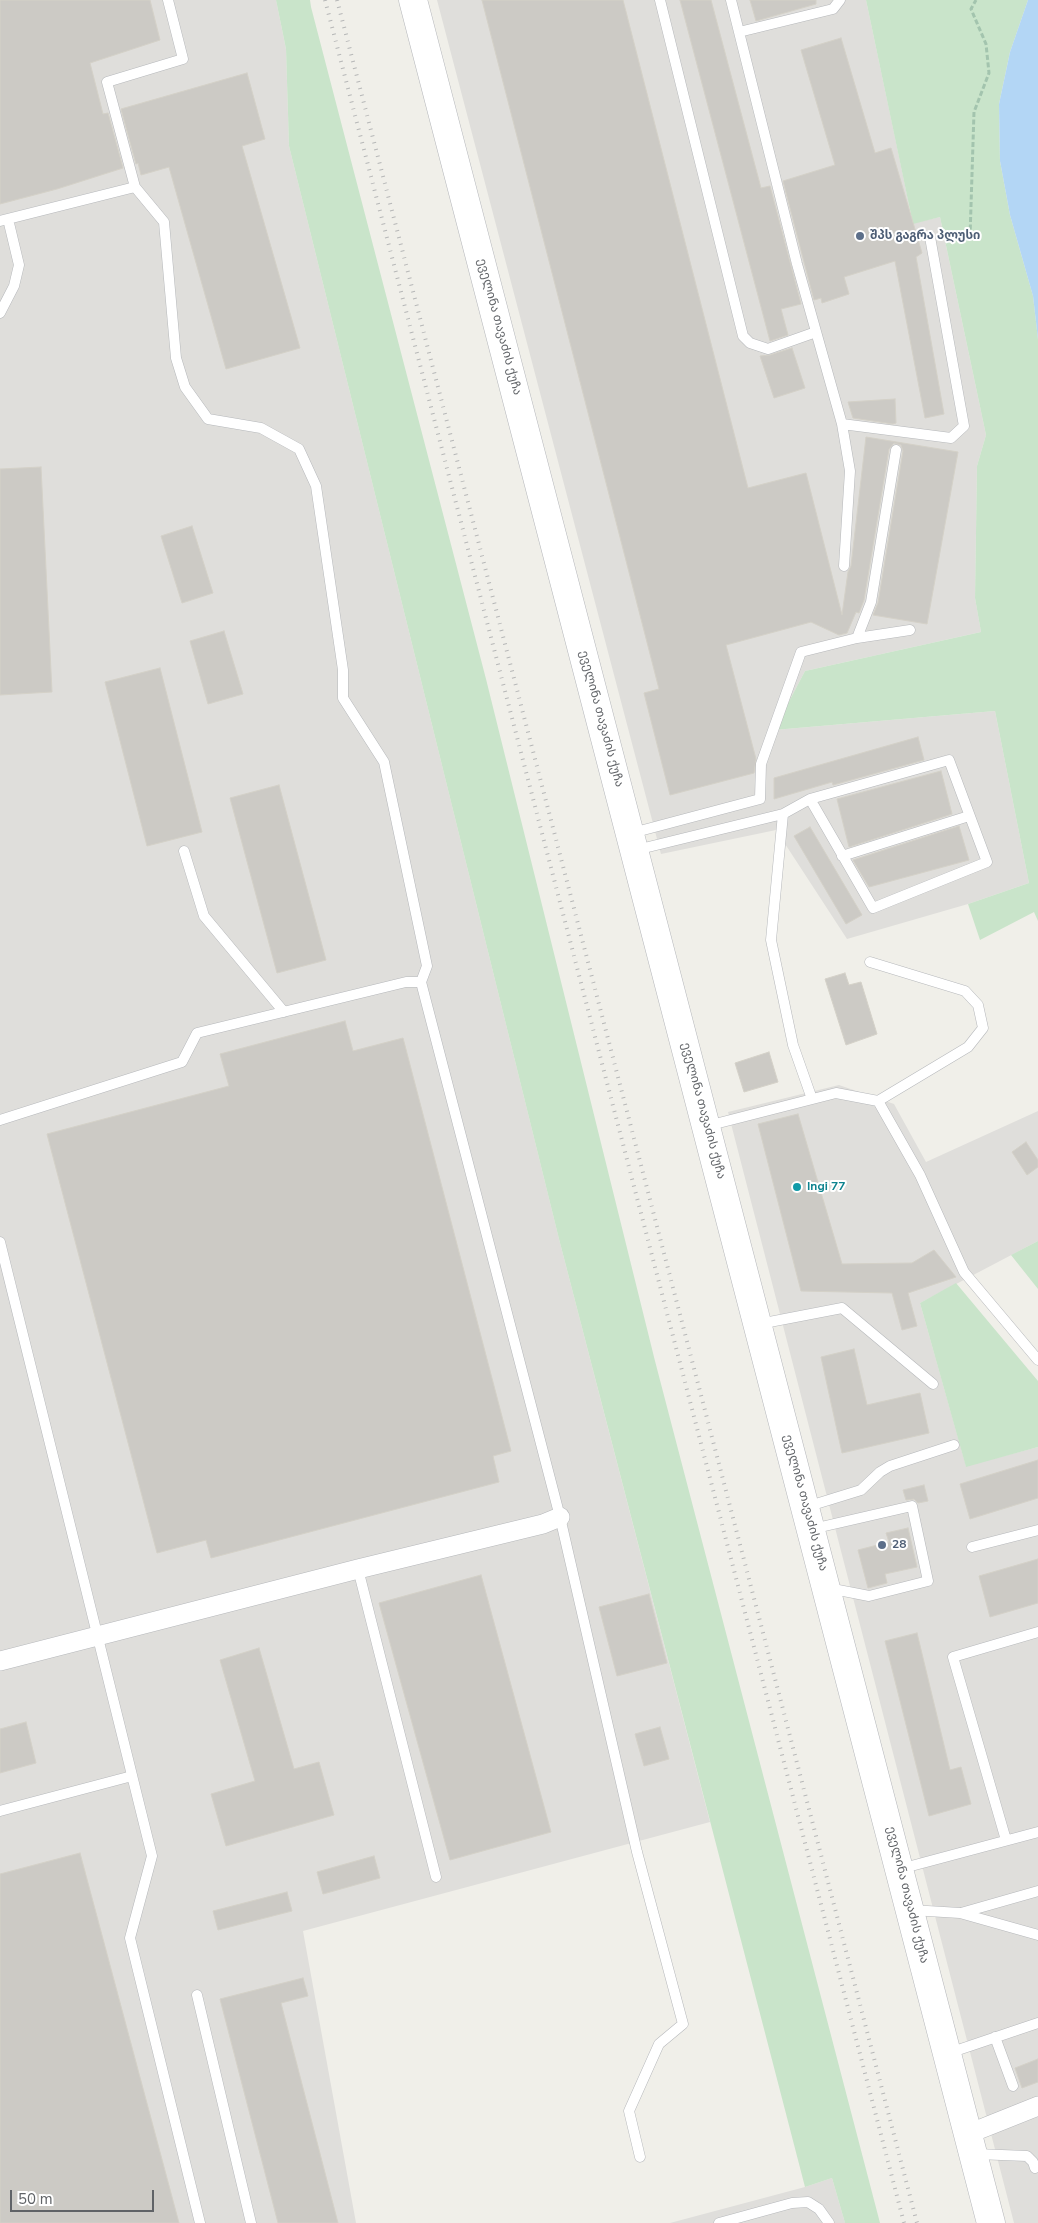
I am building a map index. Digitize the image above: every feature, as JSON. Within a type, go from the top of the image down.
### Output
[{"type":"main road","name":"ეველინა თავაძის ქუჩა","points":[[413,0],[991,2223]]},
{"type":"street","points":[[0,1661],[358,1569],[543,1524],[560,1517]]},
{"type":"street","points":[[971,2144],[1038,2106]]},
{"type":"lane","points":[[168,0],[183,59],[107,82],[135,187],[164,222],[176,358],[186,387],[208,419],[261,428],[299,449],[316,486],[343,670],[343,698],[384,762],[427,966],[422,982],[560,1517],[637,1852],[683,2024],[659,2044],[629,2111],[640,2157]]},
{"type":"lane","points":[[660,0],[743,336],[750,343],[768,348],[816,332]]},
{"type":"lane","points":[[731,0],[797,264],[842,424],[850,471],[844,566]]},
{"type":"lane","points":[[739,32],[833,9],[840,0]]},
{"type":"lane","points":[[0,313],[14,286],[19,265],[4,220],[135,187]]},
{"type":"lane","points":[[842,424],[951,438],[964,426],[930,237]]},
{"type":"lane","points":[[857,638],[871,602],[896,450]]},
{"type":"lane","points":[[633,841],[760,798],[761,764],[800,652],[857,638],[910,630]]},
{"type":"lane","points":[[633,841],[783,814],[810,799],[949,760],[987,862],[872,908],[810,799]]},
{"type":"lane","points":[[783,814],[771,940],[792,1045],[812,1099]]},
{"type":"lane","points":[[842,856],[969,816]]},
{"type":"lane","points":[[184,851],[204,916],[284,1012]]},
{"type":"lane","points":[[707,1126],[836,1093],[878,1101],[968,1048],[983,1028],[978,1005],[965,991],[870,962]]},
{"type":"lane","points":[[0,1120],[182,1062],[197,1033],[406,982],[422,982]]},
{"type":"lane","points":[[878,1101],[920,1175],[964,1272],[1038,1360]]},
{"type":"lane","points":[[0,1242],[152,1856],[130,1938],[200,2223]]},
{"type":"lane","points":[[758,1324],[842,1308],[933,1384]]},
{"type":"lane","points":[[809,1518],[861,1490],[880,1472],[890,1466],[954,1446]]},
{"type":"lane","points":[[809,1518],[912,1506],[928,1581],[869,1596],[827,1588]]},
{"type":"lane","points":[[972,1547],[1038,1530]]},
{"type":"lane","points":[[358,1569],[436,1877]]},
{"type":"lane","points":[[1006,1840],[953,1657],[1038,1632]]},
{"type":"lane","points":[[0,1811],[132,1776]]},
{"type":"lane","points":[[900,1869],[1038,1832]]},
{"type":"lane","points":[[960,1914],[1038,1891]]},
{"type":"lane","points":[[910,1910],[960,1914],[1038,1935]]},
{"type":"lane","points":[[197,1995],[251,2223]]},
{"type":"lane","points":[[947,2054],[1038,2023]]},
{"type":"lane","points":[[995,2037],[1013,2086]]},
{"type":"lane","points":[[971,2144],[1027,2156],[1034,2162],[1035,2168]]},
{"type":"lane","points":[[719,2223],[792,2203],[808,2202],[819,2209],[829,2223]]},
{"type":"path","points":[[970,237],[974,112],[989,73],[986,44],[971,9],[976,0]]},
{"type":"shaded area","points":[[0,0],[276,0],[286,49],[289,146],[559,1239],[710,1822],[303,1931],[356,2223],[0,2223]]},
{"type":"shaded area","points":[[437,0],[866,0],[913,223],[940,217],[986,435],[977,466],[975,598],[981,632],[805,671],[774,730],[995,711],[1029,883],[968,904],[847,939],[776,830],[661,854]]},
{"type":"shaded area","points":[[839,1085],[894,1104],[926,1162],[1038,1111],[1038,1241],[920,1303],[966,1466],[1038,1447],[1038,2223],[1014,2223],[728,1112]]},
{"type":"shaded area","points":[[832,2178],[845,2223],[670,2223],[805,2187]]},
{"type":"green space","points":[[276,0],[310,0],[486,679],[655,1361],[880,2223],[845,2223],[832,2178],[805,2187],[559,1239],[289,146],[286,49]]},
{"type":"green space","points":[[866,0],[1028,0],[1010,52],[999,104],[1000,161],[1010,215],[1033,296],[1038,339],[1038,921],[1034,912],[980,940],[968,904],[1029,883],[995,711],[774,730],[805,671],[981,632],[975,598],[977,466],[986,435],[940,217],[913,224]]},
{"type":"green space","points":[[1038,1241],[1038,1289],[1011,1255]]},
{"type":"green space","points":[[956,1283],[1038,1381],[1038,1447],[966,1467],[920,1303]]},
{"type":"water","points":[[1028,0],[1038,0],[1038,339],[1033,296],[1010,215],[1000,161],[999,104],[1010,52]]},
{"type":"building","points":[[0,0],[150,0],[160,40],[90,63],[103,114],[108,113],[123,168],[57,189],[0,204]]},
{"type":"building","points":[[482,0],[623,0],[748,488],[806,473],[842,615],[848,572],[851,566],[866,437],[958,452],[927,624],[873,615],[878,603],[903,451],[901,445],[894,443],[889,449],[864,600],[859,613],[856,612],[847,633],[839,635],[811,622],[726,645],[756,759],[754,773],[670,795],[644,693],[659,689]]},
{"type":"building","points":[[680,0],[711,0],[761,188],[770,186],[801,304],[781,309],[788,335],[770,341]]},
{"type":"building","points":[[750,0],[816,0],[816,4],[756,21]]},
{"type":"building","points":[[841,38],[875,153],[891,148],[922,253],[916,257],[944,414],[925,418],[895,261],[844,277],[849,294],[822,303],[821,298],[814,300],[783,181],[835,165],[801,50]]},
{"type":"building","points":[[247,73],[265,139],[242,146],[300,348],[226,369],[169,167],[141,175],[138,163],[136,164],[121,109]]},
{"type":"building","points":[[792,348],[805,388],[774,398],[760,356]]},
{"type":"building","points":[[895,399],[896,423],[893,424],[853,418],[848,402]]},
{"type":"building","points":[[41,467],[52,692],[0,695],[0,469]]},
{"type":"building","points":[[192,526],[213,593],[182,603],[161,536]]},
{"type":"building","points":[[224,631],[243,694],[208,704],[190,641]]},
{"type":"building","points":[[160,668],[202,832],[147,846],[105,682]]},
{"type":"building","points":[[918,737],[924,760],[833,785],[832,782],[774,799],[774,778]]},
{"type":"building","points":[[941,771],[952,814],[849,847],[837,799]]},
{"type":"building","points":[[279,785],[326,960],[277,973],[230,798]]},
{"type":"building","points":[[959,826],[969,860],[869,887],[853,860]]},
{"type":"building","points":[[810,827],[862,915],[846,924],[794,836]]},
{"type":"building","points":[[845,973],[849,985],[861,982],[877,1034],[846,1045],[825,979]]},
{"type":"building","points":[[345,1021],[353,1051],[403,1038],[511,1451],[493,1456],[499,1482],[211,1558],[206,1540],[157,1553],[47,1134],[229,1086],[220,1054]]},
{"type":"building","points":[[769,1052],[778,1082],[744,1092],[735,1063]]},
{"type":"building","name":"Ingi 77","points":[[798,1114],[842,1264],[912,1263],[934,1250],[956,1277],[908,1293],[917,1326],[902,1330],[892,1293],[801,1291],[758,1124]]},
{"type":"building","points":[[1026,1142],[1038,1160],[1038,1167],[1027,1175],[1012,1152]]},
{"type":"building","points":[[854,1349],[867,1405],[920,1393],[929,1433],[842,1453],[821,1357]]},
{"type":"building","points":[[1038,1460],[1038,1498],[970,1519],[960,1484]]},
{"type":"building","points":[[924,1485],[928,1501],[918,1503],[914,1499],[906,1500],[903,1490]]},
{"type":"building","points":[[908,1528],[917,1567],[885,1574],[887,1583],[868,1588],[858,1550],[889,1542],[886,1533]]},
{"type":"building","points":[[1038,1559],[1038,1603],[990,1617],[979,1576]]},
{"type":"building","points":[[481,1575],[551,1832],[450,1860],[379,1603]]},
{"type":"building","points":[[649,1594],[667,1663],[617,1676],[599,1607]]},
{"type":"building","points":[[917,1633],[950,1770],[961,1767],[971,1804],[929,1816],[885,1641]]},
{"type":"building","points":[[259,1648],[294,1769],[319,1762],[334,1815],[226,1846],[211,1794],[255,1781],[220,1660]]},
{"type":"building","points":[[26,1722],[36,1763],[0,1773],[0,1729]]},
{"type":"building","points":[[660,1727],[669,1759],[644,1766],[635,1734]]},
{"type":"building","points":[[80,1853],[179,2223],[0,2223],[0,1874]]},
{"type":"building","points":[[374,1856],[380,1878],[323,1894],[317,1872]]},
{"type":"building","points":[[287,1892],[292,1911],[218,1930],[213,1911]]},
{"type":"building","points":[[303,1978],[308,1996],[281,2003],[338,2223],[278,2223],[220,1999]]},
{"type":"building","points":[[1038,2059],[1038,2082],[1022,2088],[1015,2068]]},
{"type":"railway","points":[[325,0],[904,2223]]},
{"type":"railway","points":[[337,0],[917,2223]]},
{"type":"place","name":"შპს გაგრა პლუსი","points":[[860,236]]},
{"type":"place","name":"Ingi 77","points":[[797,1187]]},
{"type":"place","name":"28","points":[[882,1545]]}]
